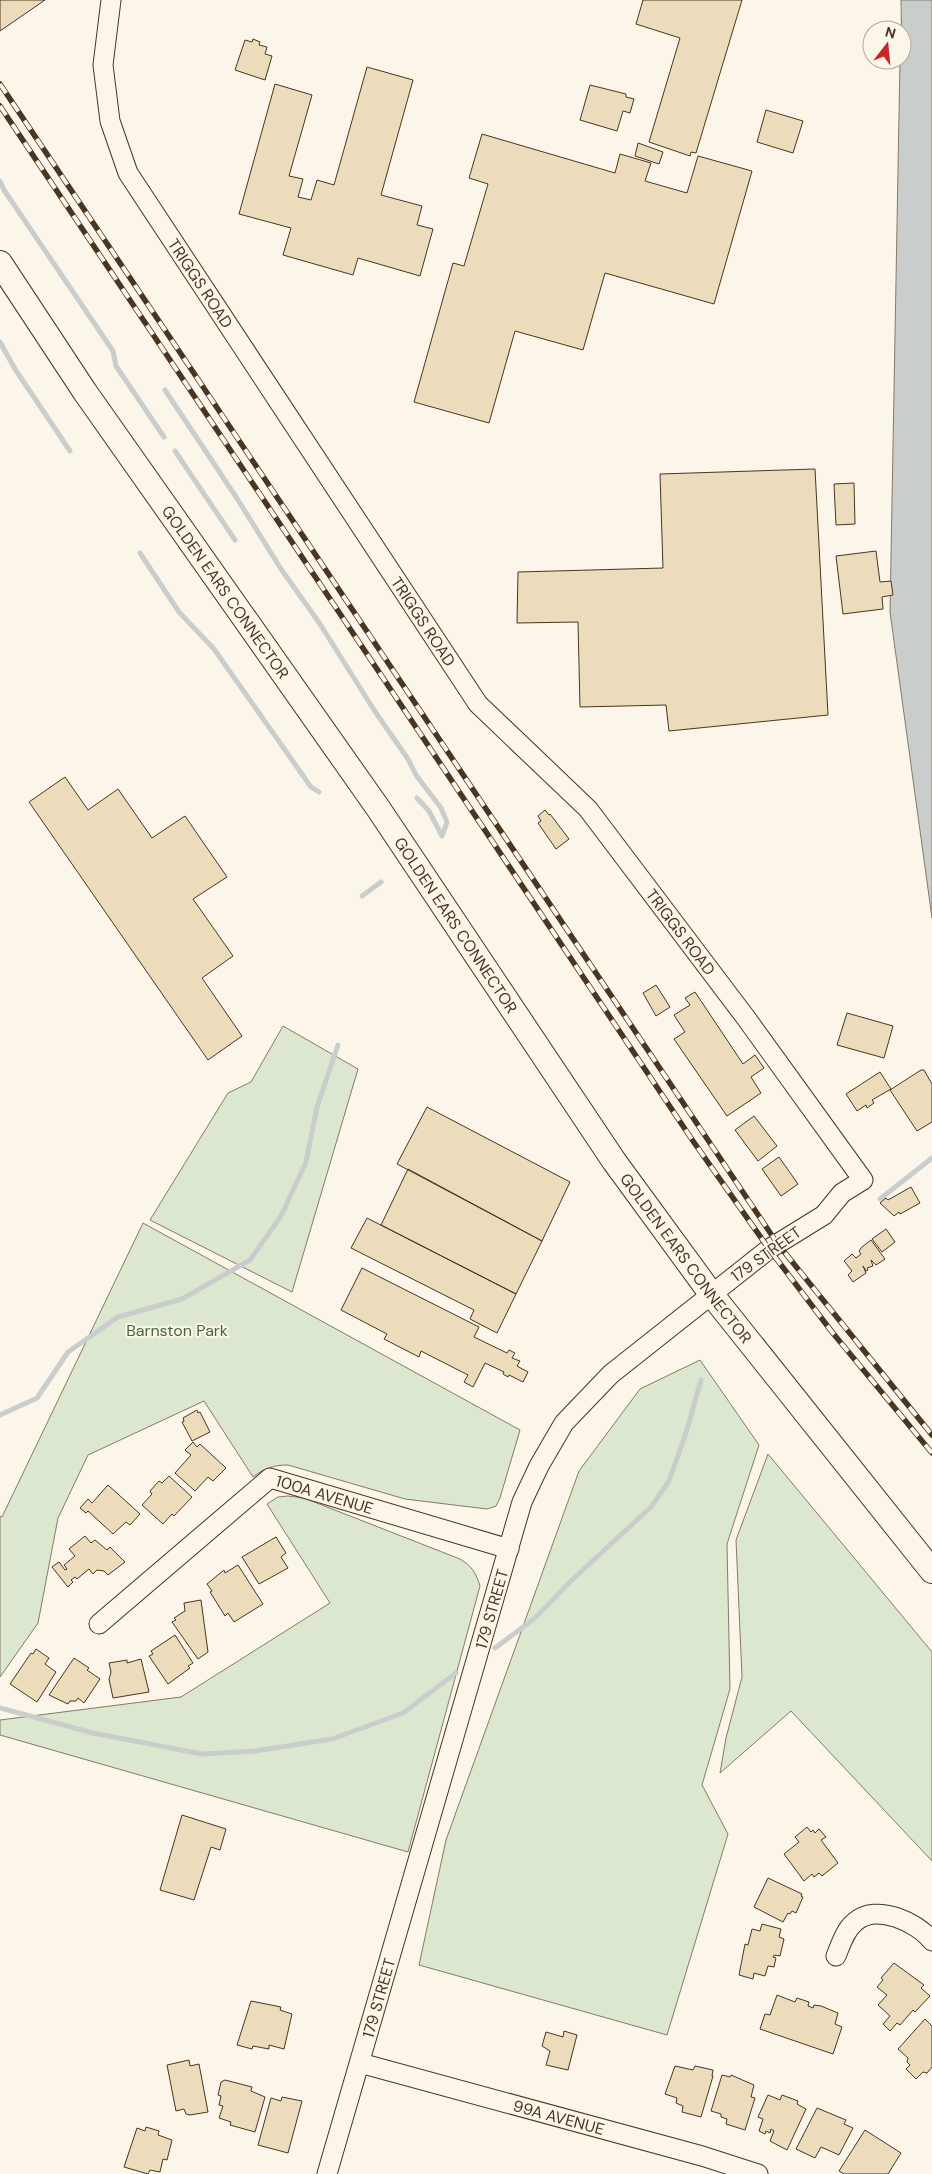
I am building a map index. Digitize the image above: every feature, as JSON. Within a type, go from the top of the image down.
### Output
[{"type":"main road","name":"GOLDEN EARS CONNECTOR","points":[[0,262],[85,392],[378,808],[614,1161],[712,1295],[932,1571]]},
{"type":"street","name":"TRIGGS ROAD","points":[[111,0],[103,65],[110,121],[128,173],[478,704],[588,809],[746,1018],[863,1180]]},
{"type":"street","name":"179 STREET","points":[[327,2174],[522,1502],[539,1466],[564,1424],[611,1374],[777,1243],[824,1215],[842,1193],[863,1180]]},
{"type":"street","name":"100A AVENUE","points":[[99,1624],[270,1478],[509,1549]]},
{"type":"street","points":[[836,1956],[853,1923],[859,1918],[873,1915],[889,1916],[907,1922],[922,1931],[932,1941]]},
{"type":"street","name":"99A AVENUE","points":[[360,2064],[702,2156],[758,2174]]},
{"type":"green space","points":[[283,1026],[358,1069],[292,1292],[150,1220],[228,1093],[251,1082]]},
{"type":"green space","name":"Barnston Park","points":[[143,1223],[520,1430],[500,1498],[496,1506],[487,1509],[405,1499],[288,1465],[269,1468],[253,1477],[204,1401],[88,1455],[58,1518],[38,1623],[0,1677],[0,1516],[2,1517]]},
{"type":"green space","points":[[700,1360],[759,1445],[727,1544],[730,1689],[702,1785],[728,1834],[667,2035],[419,1965],[446,1840],[579,1471],[640,1389]]},
{"type":"green space","points":[[768,1454],[932,1652],[932,1861],[791,1711],[720,1773],[726,1738],[742,1677],[736,1540]]},
{"type":"green space","points":[[278,1497],[304,1498],[460,1559],[471,1567],[480,1586],[408,1852],[0,1735],[0,1720],[181,1697],[330,1603],[267,1504]]},
{"type":"shaded area","points":[[901,0],[932,0],[932,918],[890,612],[900,70],[912,70],[912,20],[901,20]]},
{"type":"building","points":[[0,0],[45,0],[0,31]]},
{"type":"building","points":[[643,0],[742,0],[696,153],[691,152],[690,156],[649,142],[680,38],[636,24]]},
{"type":"building","points":[[253,39],[260,42],[259,45],[267,47],[265,54],[272,56],[265,80],[235,70],[245,40],[252,42]]},
{"type":"building","points":[[367,67],[413,80],[381,195],[422,206],[417,225],[433,229],[420,276],[358,258],[353,275],[283,255],[291,228],[239,214],[275,84],[312,95],[289,176],[303,179],[298,197],[311,200],[317,180],[334,185]]},
{"type":"building","points":[[590,85],[626,94],[626,97],[634,99],[630,113],[623,111],[617,131],[580,120]]},
{"type":"building","points":[[766,110],[803,121],[793,153],[757,142]]},
{"type":"building","points":[[482,134],[615,173],[620,154],[651,163],[645,181],[687,193],[698,156],[752,171],[714,304],[605,273],[583,350],[515,331],[489,423],[414,402],[453,263],[464,266],[488,184],[469,178]]},
{"type":"building","points":[[638,143],[663,152],[659,164],[635,156]]},
{"type":"building","points":[[815,469],[828,715],[669,731],[666,705],[580,707],[578,622],[517,623],[518,572],[663,568],[660,474]]},
{"type":"building","points":[[854,483],[855,524],[836,525],[834,484]]},
{"type":"building","points":[[876,551],[880,582],[891,581],[893,595],[882,597],[883,609],[843,614],[836,556]]},
{"type":"building","points":[[65,777],[88,810],[118,789],[152,838],[185,816],[227,877],[193,899],[233,956],[202,978],[242,1036],[208,1060],[29,802]]},
{"type":"building","points":[[545,810],[569,839],[556,849],[538,823],[541,821],[538,816]]},
{"type":"building","points":[[656,985],[670,1007],[656,1016],[643,993]]},
{"type":"building","points":[[695,992],[743,1064],[755,1055],[764,1068],[751,1077],[761,1093],[727,1116],[674,1039],[685,1032],[674,1015],[690,1005],[685,998]]},
{"type":"building","points":[[847,1013],[893,1026],[884,1058],[837,1045]]},
{"type":"building","points":[[921,1070],[924,1070],[932,1084],[932,1122],[917,1131],[890,1090]]},
{"type":"building","points":[[880,1072],[891,1089],[872,1100],[874,1103],[867,1108],[866,1105],[857,1111],[846,1094]]},
{"type":"building","points":[[427,1107],[570,1182],[542,1241],[397,1164]]},
{"type":"building","points":[[754,1116],[777,1146],[758,1161],[735,1130]]},
{"type":"building","points":[[779,1157],[798,1184],[781,1196],[762,1169]]},
{"type":"building","points":[[408,1169],[542,1241],[516,1294],[381,1225]]},
{"type":"building","points":[[911,1187],[920,1203],[900,1214],[899,1212],[894,1216],[880,1203],[886,1198],[888,1200]]},
{"type":"building","points":[[367,1218],[516,1294],[497,1333],[470,1319],[474,1310],[351,1248]]},
{"type":"building","points":[[886,1229],[895,1242],[882,1252],[872,1239]]},
{"type":"building","points":[[871,1240],[885,1259],[876,1265],[871,1260],[873,1266],[867,1268],[868,1270],[866,1271],[863,1266],[866,1273],[853,1282],[848,1275],[852,1271],[844,1261],[852,1254],[856,1258],[861,1254],[859,1251],[862,1247]]},
{"type":"building","points":[[362,1268],[479,1327],[474,1337],[507,1353],[509,1350],[515,1353],[512,1358],[520,1361],[517,1366],[528,1372],[523,1382],[509,1375],[508,1377],[503,1374],[504,1372],[485,1363],[473,1387],[464,1382],[468,1375],[421,1351],[419,1357],[384,1339],[387,1334],[341,1310]]},
{"type":"building","points":[[197,1410],[198,1413],[200,1412],[210,1432],[192,1441],[182,1422],[184,1421],[183,1418]]},
{"type":"building","points":[[193,1442],[197,1447],[200,1444],[226,1468],[213,1481],[208,1477],[195,1491],[175,1473],[191,1455],[185,1450]]},
{"type":"building","points":[[169,1476],[192,1497],[174,1516],[172,1514],[163,1524],[142,1505],[152,1494],[150,1491],[159,1481],[162,1483]]},
{"type":"building","points":[[108,1485],[140,1514],[130,1525],[126,1522],[113,1534],[88,1511],[86,1513],[80,1508],[88,1499],[92,1503]]},
{"type":"building","points":[[85,1536],[91,1543],[95,1540],[107,1550],[110,1547],[125,1562],[108,1575],[104,1571],[97,1570],[93,1574],[89,1569],[77,1579],[75,1577],[71,1580],[73,1582],[68,1587],[52,1567],[59,1562],[65,1570],[67,1569],[64,1565],[75,1556],[69,1549]]},
{"type":"building","points":[[276,1537],[286,1553],[281,1557],[288,1568],[259,1584],[242,1557]]},
{"type":"building","points":[[238,1565],[263,1604],[234,1622],[228,1613],[225,1616],[207,1584],[224,1570],[225,1573]]},
{"type":"building","points":[[201,1600],[208,1652],[198,1659],[172,1622],[176,1620],[174,1618],[185,1611],[184,1603]]},
{"type":"building","points":[[175,1635],[193,1663],[188,1666],[190,1668],[168,1684],[149,1656],[153,1654],[151,1651]]},
{"type":"building","points":[[36,1649],[49,1658],[45,1664],[56,1672],[37,1702],[10,1684],[31,1653],[33,1654]]},
{"type":"building","points":[[74,1658],[89,1668],[87,1670],[100,1679],[84,1703],[78,1698],[76,1701],[70,1701],[68,1704],[49,1695]]},
{"type":"building","points":[[141,1659],[149,1692],[113,1698],[109,1679],[111,1672],[109,1663],[127,1660],[127,1663]]},
{"type":"building","points":[[182,1815],[226,1829],[220,1850],[211,1847],[194,1900],[160,1890]]},
{"type":"building","points":[[807,1827],[811,1832],[813,1830],[815,1833],[819,1829],[826,1837],[821,1840],[838,1863],[822,1876],[819,1873],[814,1877],[812,1874],[804,1881],[784,1854],[799,1842],[795,1837]]},
{"type":"building","points":[[768,1878],[802,1894],[801,1896],[803,1897],[796,1913],[792,1911],[790,1914],[788,1913],[783,1922],[754,1907]]},
{"type":"building","points":[[762,1924],[781,1929],[779,1937],[784,1939],[780,1956],[774,1955],[773,1957],[776,1958],[774,1967],[768,1966],[765,1976],[754,1973],[753,1979],[739,1975],[745,1944],[748,1945],[752,1929],[760,1931]]},
{"type":"building","points":[[894,1963],[924,1985],[921,1988],[930,1996],[915,2012],[913,2010],[900,2025],[897,2023],[890,2031],[883,2024],[890,2016],[878,2005],[887,1995],[877,1987],[883,1980],[881,1978]]},
{"type":"building","points":[[777,1995],[795,2002],[797,1998],[809,2002],[808,2006],[813,2008],[814,2005],[821,2006],[838,2013],[835,2024],[842,2027],[833,2054],[760,2029],[765,2014],[770,2015]]},
{"type":"building","points":[[251,2001],[281,2007],[280,2010],[292,2014],[284,2049],[269,2045],[269,2049],[253,2046],[252,2049],[237,2045]]},
{"type":"building","points":[[925,2019],[932,2026],[932,2067],[927,2073],[923,2072],[916,2079],[906,2069],[910,2065],[907,2062],[908,2058],[898,2049]]},
{"type":"building","points":[[564,2031],[577,2035],[568,2070],[546,2065],[550,2051],[542,2046],[546,2032],[563,2037]]},
{"type":"building","points":[[189,2060],[190,2066],[199,2064],[208,2112],[190,2115],[186,2114],[184,2109],[176,2111],[167,2065]]},
{"type":"building","points":[[675,2066],[693,2070],[695,2066],[713,2070],[701,2117],[682,2112],[683,2106],[676,2103],[677,2098],[665,2094]]},
{"type":"building","points":[[722,2075],[730,2077],[731,2075],[754,2085],[751,2097],[755,2098],[745,2130],[726,2124],[727,2119],[721,2117],[721,2114],[711,2111]]},
{"type":"building","points":[[225,2080],[252,2087],[251,2091],[265,2097],[255,2132],[230,2125],[231,2122],[219,2118],[223,2106],[219,2105],[221,2096],[218,2095],[221,2082]]},
{"type":"building","points":[[768,2095],[780,2100],[782,2095],[798,2101],[797,2104],[806,2109],[787,2150],[770,2141],[774,2131],[771,2129],[770,2133],[766,2131],[765,2134],[759,2131],[763,2119],[758,2117]]},
{"type":"building","points":[[282,2097],[302,2101],[288,2153],[258,2145],[271,2098],[281,2101]]},
{"type":"building","points":[[817,2108],[846,2120],[844,2124],[853,2128],[839,2155],[821,2147],[815,2158],[796,2149]]},
{"type":"building","points":[[146,2127],[159,2131],[158,2135],[172,2140],[167,2160],[163,2159],[160,2172],[150,2170],[148,2174],[124,2167],[137,2128],[145,2131]]},
{"type":"building","points":[[865,2130],[901,2153],[888,2174],[844,2174],[839,2171]]},
{"type":"waterway","points":[[0,181],[4,190],[113,351],[116,366],[164,437]]},
{"type":"waterway","points":[[0,342],[15,369],[70,451]]},
{"type":"waterway","points":[[165,390],[281,569],[320,624],[374,710],[408,759],[416,775],[441,808],[447,822],[442,836]]},
{"type":"waterway","points":[[175,451],[235,540]]},
{"type":"waterway","points":[[140,553],[179,612],[214,649],[311,787],[319,792]]},
{"type":"waterway","points":[[417,798],[429,811],[442,836]]},
{"type":"waterway","points":[[362,896],[381,882]]},
{"type":"waterway","points":[[0,1415],[37,1398],[68,1352],[118,1317],[182,1299],[250,1260],[281,1216],[306,1162],[317,1107],[338,1045]]},
{"type":"waterway","points":[[880,1199],[932,1158]]},
{"type":"waterway","points":[[495,1648],[535,1618],[573,1579],[651,1507],[669,1481],[686,1433],[701,1380]]},
{"type":"waterway","points":[[0,1708],[93,1733],[202,1754],[255,1751],[332,1739],[403,1713],[456,1673]]},
{"type":"railway","points":[[0,84],[777,1243],[932,1435]]},
{"type":"railway","points":[[0,106],[693,1141],[769,1249],[832,1332],[932,1453]]}]
